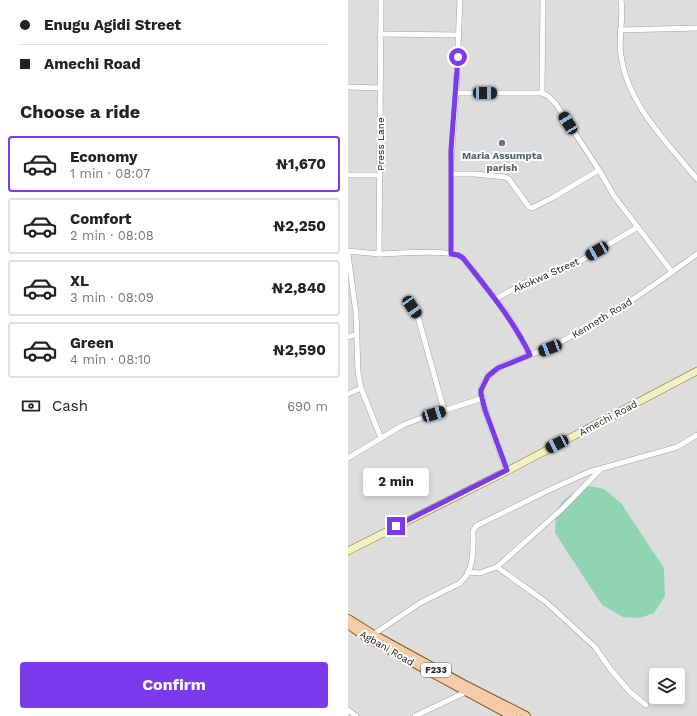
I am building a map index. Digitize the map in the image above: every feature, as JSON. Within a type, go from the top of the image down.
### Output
[{"type":"main road","name":"Amechi Road","points":[[348,551],[697,371]]},
{"type":"main road","name":"Agbani Road","points":[[348,619],[370,636],[466,692],[512,716]]},
{"type":"main road","name":"Agbani Road","points":[[348,624],[526,716]]},
{"type":"street","name":"Press Lane","points":[[379,254],[381,0]]},
{"type":"street","points":[[451,254],[452,140],[456,93],[460,0]]},
{"type":"street","points":[[542,93],[543,0]]},
{"type":"street","points":[[621,0],[622,17],[620,42],[622,66],[631,91],[651,122],[697,179]]},
{"type":"street","points":[[620,30],[697,28]]},
{"type":"street","points":[[380,34],[459,35]]},
{"type":"street","points":[[348,87],[380,88]]},
{"type":"street","points":[[456,93],[542,93],[548,96],[556,104],[599,170],[611,192],[672,272]]},
{"type":"street","points":[[451,174],[476,174],[505,177],[529,207],[538,205],[552,198],[599,170]]},
{"type":"street","points":[[348,175],[380,175]]},
{"type":"street","name":"Akokwa Street","points":[[496,299],[522,284],[572,266],[638,227]]},
{"type":"street","points":[[381,438],[361,388],[358,372],[356,313],[348,253],[458,255],[463,258],[496,299],[511,320],[530,355]]},
{"type":"street","name":"Kenneth Road","points":[[482,398],[481,394],[483,386],[492,373],[498,368],[550,348],[568,338],[638,296],[697,254]]},
{"type":"street","points":[[409,300],[418,317],[444,410]]},
{"type":"street","points":[[348,337],[357,334]]},
{"type":"street","points":[[348,394],[361,388]]},
{"type":"street","points":[[348,458],[403,425],[482,398],[507,470]]},
{"type":"street","points":[[370,636],[420,603],[465,578],[468,572],[476,526],[589,472],[677,447],[697,435]]},
{"type":"street","points":[[468,572],[480,573],[497,567],[561,510],[601,469]]},
{"type":"street","points":[[497,567],[546,602],[595,647],[611,670],[630,692],[646,705]]},
{"type":"street","points":[[416,716],[466,692]]},
{"type":"street","points":[[348,710],[356,716]]},
{"type":"shaded area","points":[[348,0],[697,0],[697,716],[348,716]]},
{"type":"green space","points":[[590,486],[604,489],[621,503],[664,568],[665,596],[654,613],[640,618],[623,617],[602,605],[555,533],[556,512],[562,502],[574,492]]},
{"type":"place","name":"Maria Assumpta parish","points":[[502,143]]},
{"type":"route","points":[[396,526],[507,470],[485,410],[481,390],[488,376],[498,368],[530,355],[511,320],[463,258],[456,254],[451,254],[450,168],[458,57]]}]
